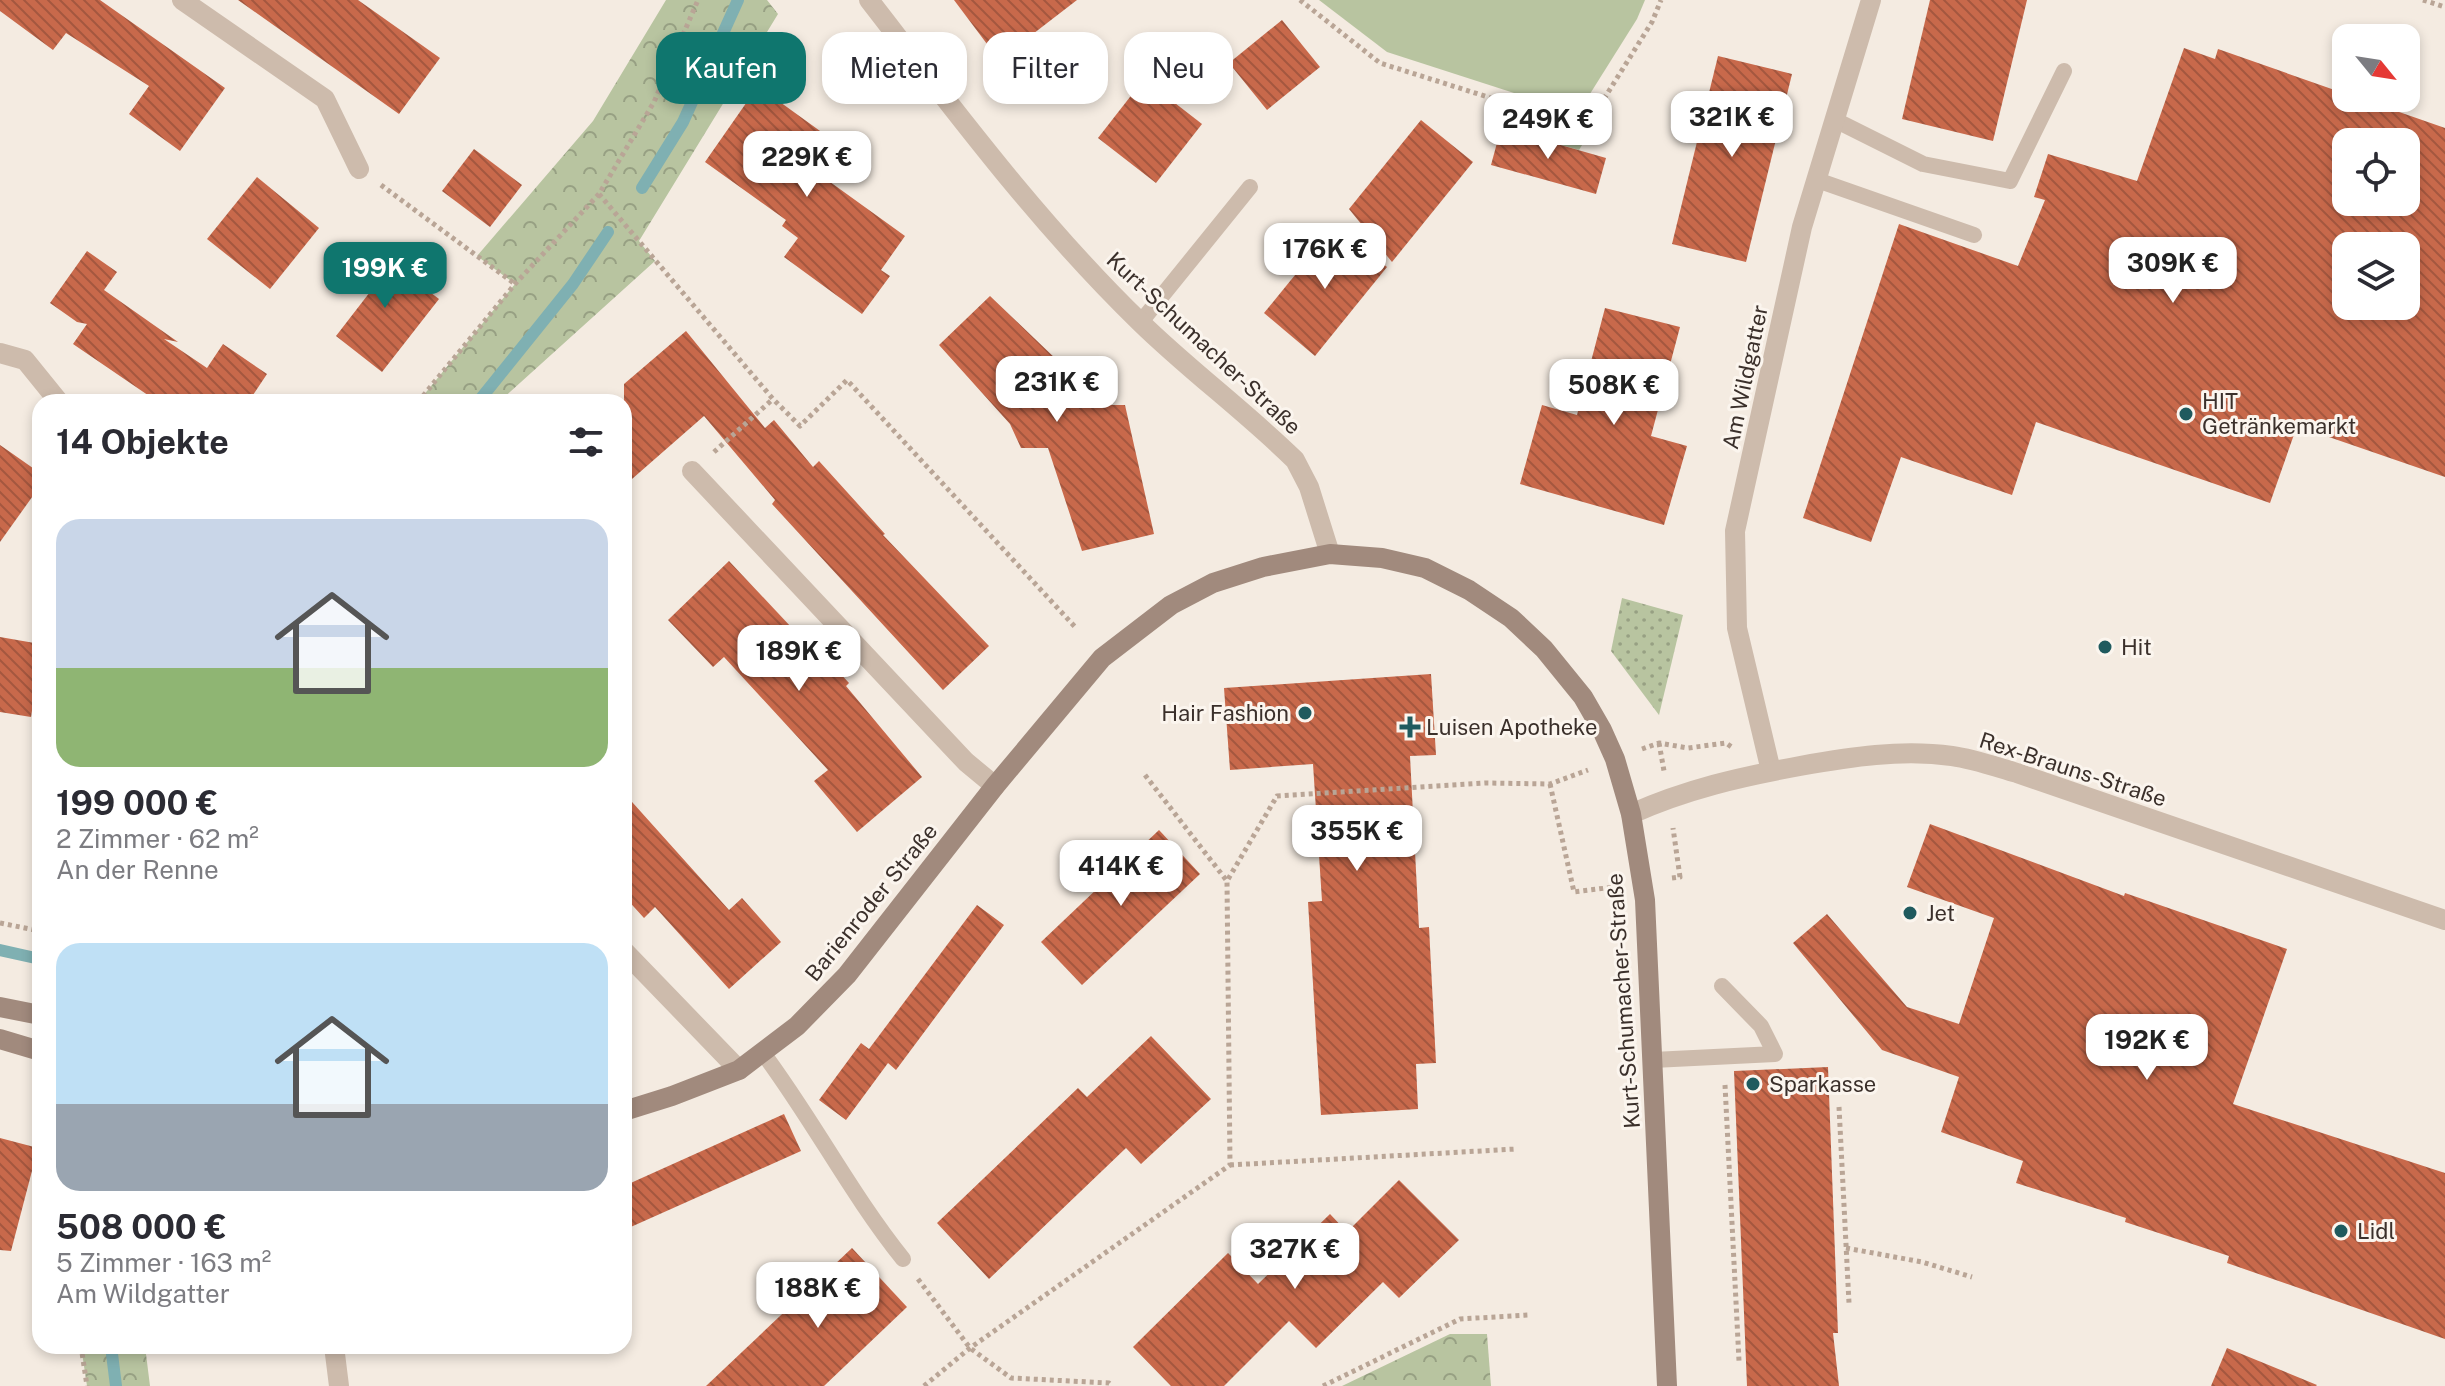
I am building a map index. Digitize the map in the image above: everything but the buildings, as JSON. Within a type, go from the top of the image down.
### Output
[{"type":"main road","name":"Kurt-Schumacher-Straße","points":[[1330,554],[1382,558],[1425,568],[1469,590],[1511,618],[1544,649],[1583,697],[1615,759],[1631,814],[1645,900],[1667,1386]]},
{"type":"main road","name":"Barienroder Straße","points":[[632,1108],[739,1070],[797,1026],[847,975],[995,786],[1102,658],[1171,605],[1213,583],[1263,567],[1330,554]]},
{"type":"main road","points":[[0,1007],[32,1013]]},
{"type":"main road","points":[[0,1039],[32,1049]]},
{"type":"street","points":[[182,0],[325,99],[359,169]]},
{"type":"street","name":"Kurt-Schumacher-Straße","points":[[869,0],[995,162],[1080,260],[1140,323],[1295,460],[1309,487],[1330,554]]},
{"type":"street","name":"Am Wildgatter","points":[[1771,771],[1737,628],[1735,531],[1802,227],[1871,0]]},
{"type":"street","points":[[0,353],[25,360],[53,394]]},
{"type":"street","points":[[692,471],[966,762],[995,786]]},
{"type":"street","name":"Rex-Brauns-Straße","points":[[1631,814],[1681,793],[1720,782],[1842,758],[1917,753],[1954,756],[2017,773],[2445,920]]},
{"type":"street","points":[[632,959],[739,1070]]},
{"type":"street","points":[[335,1354],[339,1386]]},
{"type":"lane","points":[[1835,120],[1923,164],[2010,181],[2064,71]]},
{"type":"lane","points":[[1817,180],[1974,235]]},
{"type":"lane","points":[[1140,323],[1250,187]]},
{"type":"lane","points":[[1653,1060],[1775,1054],[1761,1026],[1722,986]]},
{"type":"lane","points":[[763,1053],[876,1226],[903,1259]]},
{"type":"path","points":[[425,394],[515,284],[599,194],[654,102],[698,0]]},
{"type":"path","points":[[1300,0],[1380,63],[1510,104],[1592,118],[1652,22],[1661,0]]},
{"type":"path","points":[[2423,0],[2445,6]]},
{"type":"path","points":[[359,169],[515,284]]},
{"type":"path","points":[[599,194],[773,399],[800,426],[847,380],[1077,629]]},
{"type":"path","points":[[692,471],[773,399]]},
{"type":"path","points":[[1230,1165],[1227,881],[1277,796],[1486,783],[1550,784],[1659,743],[1688,748],[1726,743],[1771,771]]},
{"type":"path","points":[[1145,775],[1227,881]]},
{"type":"path","points":[[1550,784],[1574,892]]},
{"type":"path","points":[[0,923],[32,929]]},
{"type":"path","points":[[1723,1056],[1739,1361]]},
{"type":"path","points":[[1839,1107],[1849,1303]]},
{"type":"path","points":[[924,1386],[970,1348],[1230,1165],[1516,1149]]},
{"type":"path","points":[[1846,1248],[1922,1262],[1972,1277]]},
{"type":"path","points":[[903,1259],[970,1348],[1011,1378],[1109,1383],[1112,1386]]},
{"type":"path","points":[[1323,1386],[1460,1319],[1529,1315]]},
{"type":"path","points":[[82,1354],[87,1386]]},
{"type":"green space","points":[[666,0],[767,0],[778,14],[767,32],[656,32],[656,104],[723,104],[639,241],[655,261],[508,394],[425,394],[515,284],[477,256],[593,121]]},
{"type":"green space","points":[[1319,0],[1645,0],[1637,19],[1583,105],[1514,93],[1387,52]]},
{"type":"green space","points":[[1528,115],[1590,132],[1579,150],[1521,134]]},
{"type":"green space","points":[[1622,598],[1683,615],[1659,715],[1611,651]]},
{"type":"green space","points":[[1450,1334],[1487,1334],[1491,1386],[1342,1386]]},
{"type":"green space","points":[[82,1354],[146,1354],[150,1386],[87,1386]]},
{"type":"waterway","points":[[642,188],[683,122],[738,0]]},
{"type":"waterway","points":[[484,394],[573,284],[608,232]]},
{"type":"waterway","points":[[0,950],[32,957]]},
{"type":"waterway","points":[[112,1354],[116,1386]]},
{"type":"place","name":"HIT Getränkemarkt","points":[[2186,414]]},
{"type":"place","name":"Hit","points":[[2105,647]]},
{"type":"place","name":"Hair Fashion","points":[[1305,713]]},
{"type":"place","name":"Luisen Apotheke","points":[[1410,727]]},
{"type":"place","name":"Jet","points":[[1910,913]]},
{"type":"place","name":"Sparkasse","points":[[1753,1084]]},
{"type":"place","name":"Lidl","points":[[2341,1231]]}]
